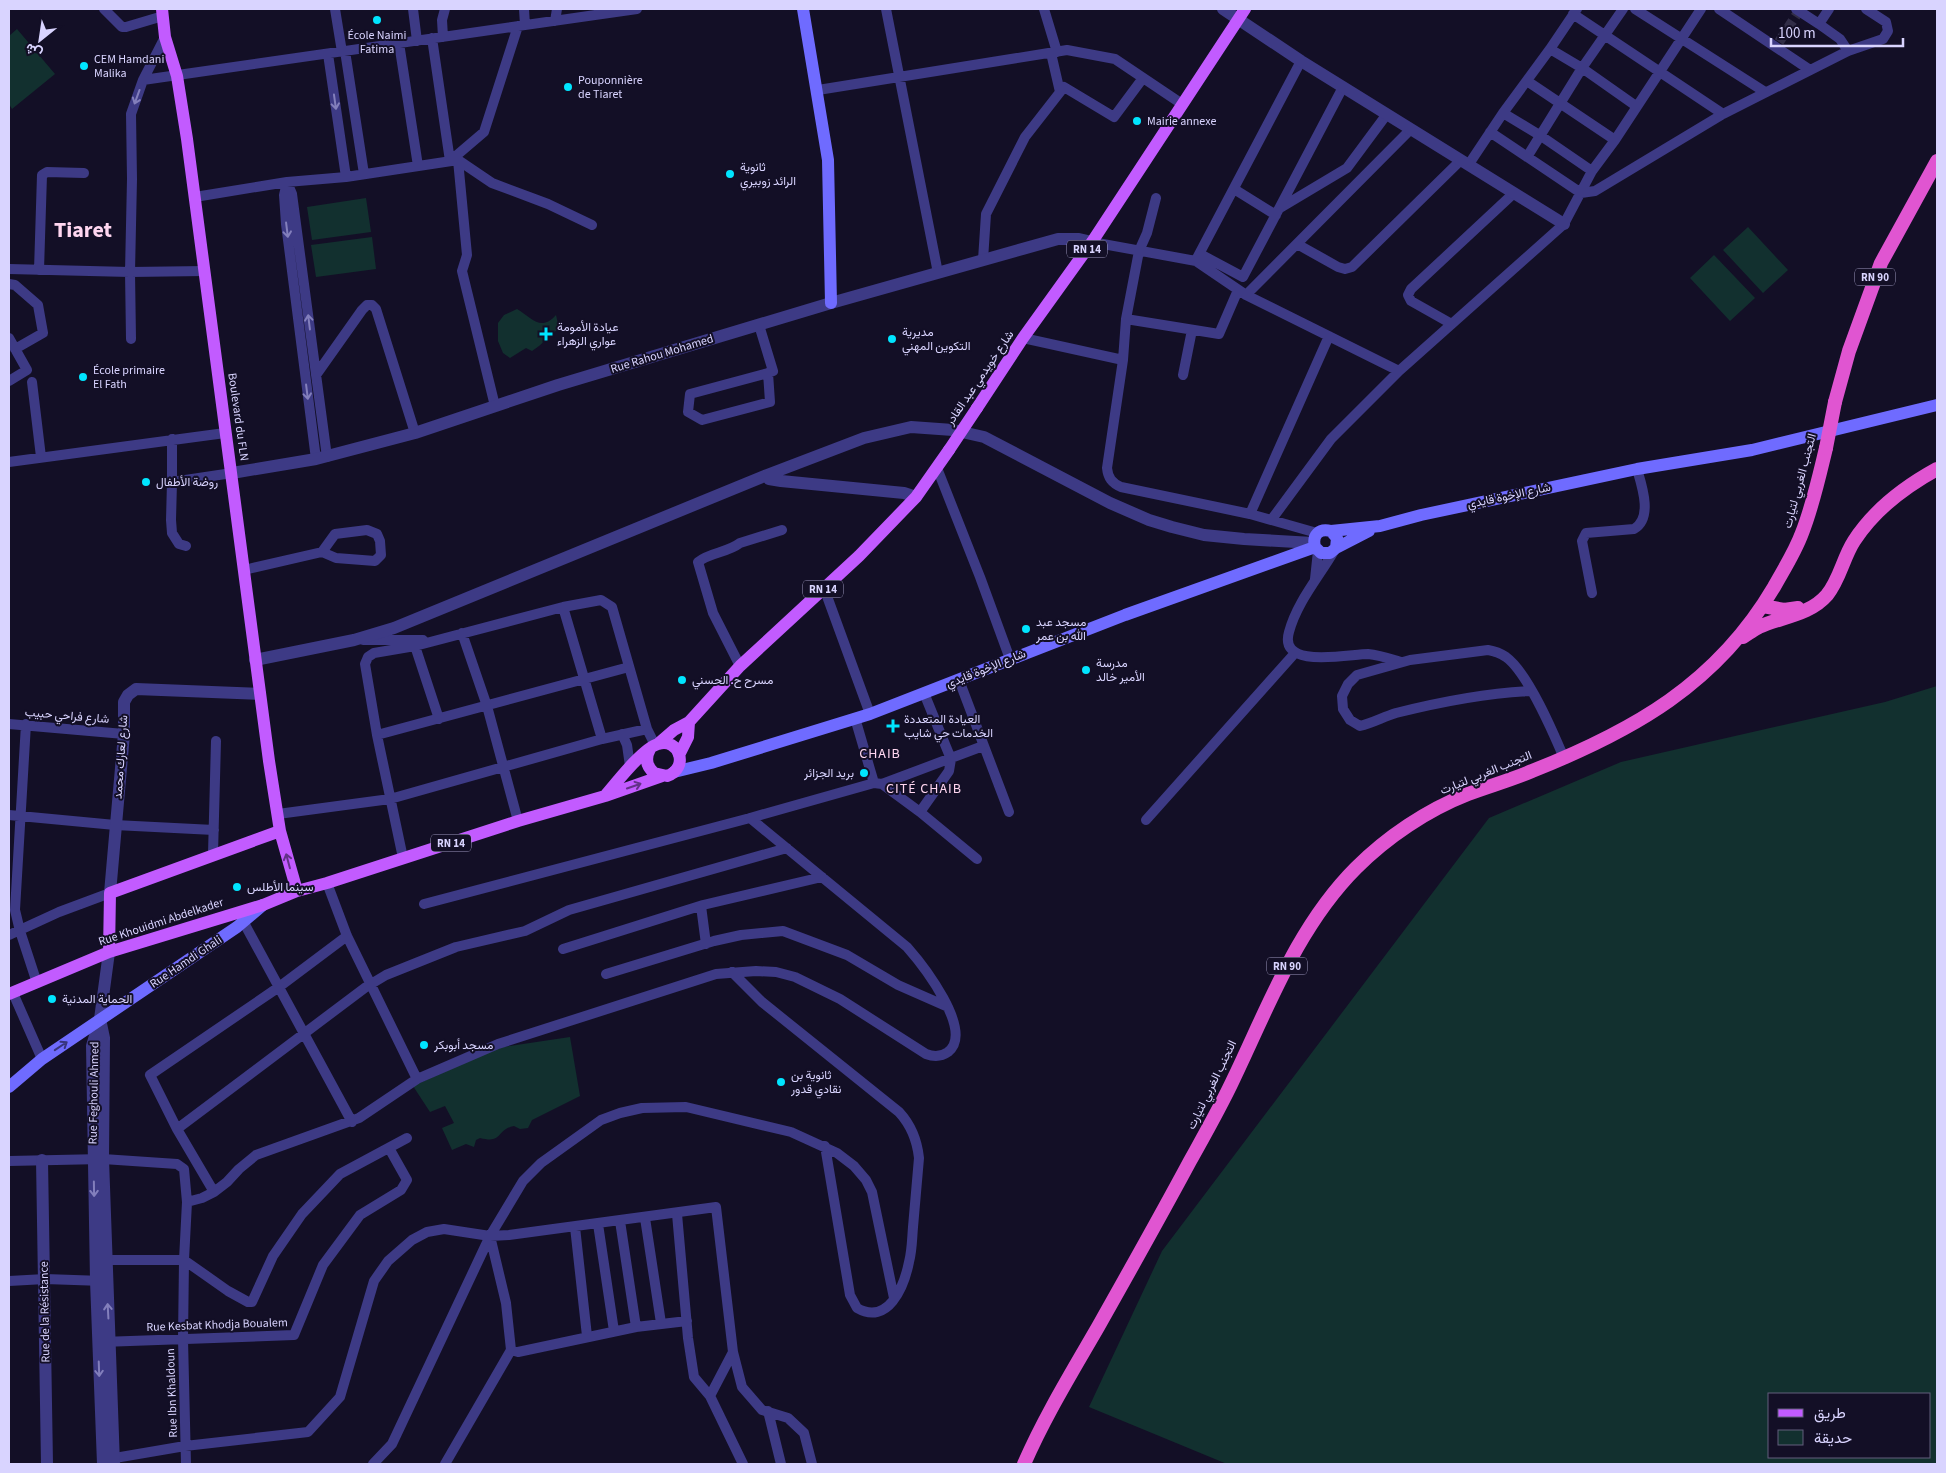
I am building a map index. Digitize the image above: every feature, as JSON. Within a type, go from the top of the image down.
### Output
[{"type":"highway","name":"التجنب الغربي لتيارت","points":[[1024,1464],[1040,1428],[1117,1294],[1234,1079],[1267,1006],[1300,942],[1333,893],[1373,851],[1424,817],[1470,794],[1564,758],[1612,736],[1656,710],[1697,680],[1734,643],[1763,606],[1802,534],[1813,499],[1835,402],[1849,351],[1881,263],[1937,161]]},
{"type":"highway","points":[[1734,643],[1758,628],[1813,607],[1826,595],[1839,575],[1854,541],[1867,524],[1898,495],[1919,479],[1937,469]]},
{"type":"highway","points":[[1781,575],[1777,586],[1779,596],[1783,604],[1792,610]]},
{"type":"highway","points":[[1763,606],[1792,610],[1810,602],[1839,575]]},
{"type":"highway","points":[[1763,606],[1769,618],[1780,620]]},
{"type":"main road","points":[[803,9],[818,90],[828,160],[831,303]]},
{"type":"main road","name":"Boulevard du FLN","points":[[163,12],[165,37],[177,76],[195,197],[255,660],[280,831],[297,891]]},
{"type":"main road","name":"شارع خويدمي عبد القادر","points":[[605,796],[655,746],[674,730],[689,722],[740,666],[859,556],[916,497],[1092,242],[1242,14]]},
{"type":"main road","name":"شارع الإخوة قايدي","points":[[1331,531],[1380,526],[1421,515],[1637,469],[1752,450],[1937,405]]},
{"type":"main road","name":"شارع الإخوة قايدي","points":[[1335,549],[1380,526]]},
{"type":"main road","points":[[1324,530],[1331,531],[1337,538],[1335,549],[1326,554],[1316,543],[1324,530]]},
{"type":"main road","name":"شارع الإخوة قايدي","points":[[668,774],[711,763],[870,714],[1316,543]]},
{"type":"main road","points":[[639,764],[654,774],[668,774],[680,764],[680,757],[688,737],[689,722]]},
{"type":"main road","points":[[655,746],[669,744],[677,750],[680,757]]},
{"type":"main road","name":"شارع الإخوة قايدي","points":[[680,757],[711,763]]},
{"type":"main road","name":"RN 14","points":[[605,796],[668,774]]},
{"type":"main road","name":"Rue Khouidmi Abdelkader","points":[[10,995],[109,952],[263,905],[297,891],[327,883],[518,820],[605,796]]},
{"type":"main road","points":[[109,952],[110,893],[280,831]]},
{"type":"main road","name":"Rue Hamdi Ghali","points":[[9,1086],[42,1059],[238,927],[263,905]]},
{"type":"street","points":[[104,9],[122,27],[163,12]]},
{"type":"street","points":[[336,9],[364,174]]},
{"type":"street","points":[[413,9],[417,41]]},
{"type":"street","points":[[443,37],[442,20],[445,9]]},
{"type":"street","points":[[195,197],[287,182],[346,177],[454,160],[484,132],[521,26],[524,9]]},
{"type":"street","points":[[555,21],[557,9]]},
{"type":"street","points":[[143,80],[637,9]]},
{"type":"street","points":[[886,9],[938,272]]},
{"type":"street","points":[[1044,9],[1054,52],[1060,92]]},
{"type":"street","points":[[1224,9],[1242,14],[1301,61],[1564,224]]},
{"type":"street","points":[[1528,157],[1582,68],[1623,9]]},
{"type":"street","points":[[1635,9],[1765,92]]},
{"type":"street","points":[[1272,519],[1331,439],[1399,371],[1564,224],[1592,171],[1615,140],[1701,9]]},
{"type":"street","points":[[1718,9],[1777,45],[1810,70]]},
{"type":"street","points":[[1819,24],[1828,9]]},
{"type":"street","points":[[1490,132],[1581,193],[1595,191],[1723,114],[1848,51],[1883,39],[1888,31],[1886,22],[1866,9]]},
{"type":"street","points":[[1797,11],[1840,39],[1848,51]]},
{"type":"street","points":[[1297,244],[1345,270],[1352,267],[1465,162],[1490,132],[1575,12],[1659,72],[1723,114]]},
{"type":"street","points":[[131,339],[131,114],[143,80],[165,37]]},
{"type":"street","points":[[432,38],[454,160],[467,255],[462,271],[495,406]]},
{"type":"street","points":[[399,43],[418,166]]},
{"type":"street","points":[[1550,49],[1582,68],[1636,106]]},
{"type":"street","points":[[818,90],[1067,50],[1115,59],[1182,104]]},
{"type":"street","points":[[328,54],[346,177]]},
{"type":"street","points":[[1198,258],[1301,61]]},
{"type":"street","points":[[983,260],[986,214],[1025,137],[1064,87],[1114,117],[1143,78]]},
{"type":"street","points":[[1527,81],[1615,140]]},
{"type":"street","points":[[1092,242],[1139,251],[1198,258],[1243,277],[1343,87]]},
{"type":"street","points":[[1503,113],[1592,171]]},
{"type":"street","points":[[1278,212],[1347,168],[1387,114]]},
{"type":"street","points":[[1126,319],[1220,334],[1242,292],[1297,244],[1411,129]]},
{"type":"street","points":[[454,160],[492,183],[548,204],[592,225]]},
{"type":"street","points":[[39,270],[42,175],[47,172],[84,173]]},
{"type":"street","points":[[287,182],[292,194],[316,375],[322,458]]},
{"type":"street","points":[[287,182],[284,195],[286,224],[322,458]]},
{"type":"street","points":[[1234,189],[1278,212]]},
{"type":"street","points":[[1450,324],[1411,301],[1408,295],[1411,289],[1514,192]]},
{"type":"street","points":[[1156,198],[1147,233],[1139,251],[1126,319],[1123,360],[1107,468],[1111,480],[1121,487],[1272,519],[1316,543]]},
{"type":"street","name":"Rue Rahou Mohamed","points":[[232,473],[322,458],[415,433],[495,406],[831,303],[1058,239],[1079,239],[1092,242]]},
{"type":"street","points":[[1198,258],[1242,292],[1399,371]]},
{"type":"street","points":[[9,269],[130,272],[205,271]]},
{"type":"street","points":[[9,284],[15,284],[38,305],[43,333],[15,349]]},
{"type":"street","points":[[316,375],[362,310],[367,305],[372,305],[376,309],[415,433]]},
{"type":"street","points":[[759,325],[773,371],[690,394],[688,412],[702,420],[770,402],[768,373]]},
{"type":"street","points":[[1183,375],[1192,330]]},
{"type":"street","points":[[1250,514],[1329,336]]},
{"type":"street","points":[[9,338],[27,370],[9,381]]},
{"type":"street","points":[[1024,338],[1123,360]]},
{"type":"street","points":[[32,382],[41,458]]},
{"type":"street","points":[[255,660],[354,640],[394,628],[767,475],[864,438],[911,427],[952,430],[984,437],[1110,504],[1149,520],[1204,535],[1244,540],[1316,543]]},
{"type":"street","points":[[9,462],[225,433]]},
{"type":"street","points":[[172,439],[172,533],[179,544],[186,546]]},
{"type":"street","points":[[936,468],[980,577],[1010,660]]},
{"type":"street","points":[[1592,593],[1582,541],[1586,533],[1634,529],[1640,526],[1644,502],[1637,469]]},
{"type":"street","points":[[172,482],[232,473]]},
{"type":"street","points":[[767,475],[769,479],[781,481],[904,493],[916,497]]},
{"type":"street","points":[[244,570],[322,552],[336,558],[375,561],[381,555],[380,541],[377,534],[367,530],[335,534],[322,552]]},
{"type":"street","points":[[740,666],[714,613],[698,562],[705,556],[711,556],[735,547],[740,543],[782,530]]},
{"type":"street","points":[[1314,583],[1316,543]]},
{"type":"street","points":[[1335,549],[1302,604],[1289,632],[1288,639],[1296,653],[1312,658],[1369,654],[1402,662]]},
{"type":"street","points":[[824,588],[870,714]]},
{"type":"street","points":[[404,858],[377,735],[365,664],[368,657],[374,653],[415,646],[563,607],[601,600],[612,607],[648,729],[655,746]]},
{"type":"street","points":[[563,607],[602,739]]},
{"type":"street","points":[[462,633],[487,706],[502,767],[518,820]]},
{"type":"street","points":[[354,640],[424,640],[430,642]]},
{"type":"street","points":[[415,646],[439,719]]},
{"type":"street","points":[[1531,691],[1482,695],[1453,700],[1392,714],[1374,723],[1360,726],[1350,720],[1343,709],[1342,696],[1348,684],[1357,675],[1402,662],[1488,650],[1498,652],[1508,658],[1520,672],[1531,691],[1550,725],[1564,758]]},
{"type":"street","points":[[1146,820],[1296,653]]},
{"type":"street","points":[[377,735],[629,667]]},
{"type":"street","points":[[959,680],[1009,812]]},
{"type":"street","name":"شارع لعارك محمد","points":[[110,893],[124,734],[124,702],[128,695],[136,690],[260,694]]},
{"type":"street","points":[[920,812],[949,771],[951,759],[924,693]]},
{"type":"street","points":[[855,718],[878,784],[920,812],[977,859]]},
{"type":"street","name":"شارع فراحي حبيب","points":[[9,724],[124,734]]},
{"type":"street","points":[[26,724],[22,816],[12,910],[37,983]]},
{"type":"street","points":[[278,814],[390,799],[602,739],[648,729]]},
{"type":"street","points":[[622,734],[639,764]]},
{"type":"street","points":[[213,854],[216,741]]},
{"type":"street","points":[[424,904],[878,784],[983,746]]},
{"type":"street","points":[[9,815],[214,830]]},
{"type":"street","points":[[187,1202],[214,1192],[256,1155],[352,1122],[417,1079],[498,1044],[701,979],[732,972],[776,972],[795,977],[840,999],[931,1056],[946,1053],[954,1046],[956,1030],[948,1007],[925,968],[906,946],[750,818]]},
{"type":"street","points":[[177,1129],[304,1033],[386,975],[456,947],[525,930],[569,910],[787,848]]},
{"type":"street","points":[[563,949],[701,906],[822,877]]},
{"type":"street","points":[[327,883],[348,936],[417,1079]]},
{"type":"street","points":[[9,935],[59,912],[110,893]]},
{"type":"street","points":[[701,906],[706,944]]},
{"type":"street","points":[[243,921],[352,1122]]},
{"type":"street","points":[[606,974],[741,935],[783,932],[846,956],[898,984],[948,1007]]},
{"type":"street","points":[[214,1192],[177,1129],[150,1075],[279,987],[348,936]]},
{"type":"street","name":"Rue Feghouli Ahmed","points":[[101,1281],[106,1260],[92,1046],[100,1019],[109,952]]},
{"type":"street","points":[[732,972],[762,1002],[899,1112],[913,1132],[918,1146],[918,1158],[910,1259],[906,1274],[894,1298],[885,1310],[871,1314],[857,1308],[852,1302],[824,1146]]},
{"type":"street","points":[[10,995],[42,1059]]},
{"type":"street","points":[[373,1464],[392,1444],[490,1236],[523,1181],[541,1163],[601,1120],[620,1113],[658,1106],[686,1107],[791,1132],[824,1146],[854,1166],[866,1180],[872,1192],[894,1298]]},
{"type":"street","points":[[106,1260],[184,1260],[228,1291],[248,1302],[252,1302],[273,1256],[302,1214],[340,1174],[407,1138]]},
{"type":"street","name":"Rue Kesbat Khodja Boualem","points":[[104,1342],[294,1335],[323,1265],[354,1222],[360,1215],[405,1186],[407,1180],[389,1148]]},
{"type":"street","points":[[9,1161],[98,1159]]},
{"type":"street","name":"Rue Feghouli Ahmed","points":[[98,1159],[108,1462]]},
{"type":"street","name":"Rue Ibn Khaldoun","points":[[98,1159],[177,1164],[184,1169],[187,1202],[182,1339],[186,1464]]},
{"type":"street","name":"Rue de la Résistance","points":[[42,1160],[47,1464]]},
{"type":"street","points":[[108,1462],[186,1446],[308,1432],[340,1397],[374,1281],[388,1261],[412,1240],[427,1232],[444,1229],[490,1236],[677,1214],[716,1207],[733,1352],[742,1387],[762,1410],[788,1418],[804,1433],[812,1464]]},
{"type":"street","points":[[677,1214],[688,1338],[694,1377],[710,1396],[743,1464]]},
{"type":"street","points":[[645,1218],[661,1323]]},
{"type":"street","points":[[620,1221],[636,1327]]},
{"type":"street","points":[[598,1224],[614,1331]]},
{"type":"street","points":[[575,1226],[587,1336]]},
{"type":"street","points":[[445,1464],[511,1350],[506,1304],[490,1236]]},
{"type":"street","points":[[9,1281],[101,1281]]},
{"type":"street","points":[[511,1350],[518,1352],[614,1331],[661,1323],[687,1321]]},
{"type":"street","points":[[710,1396],[733,1352]]},
{"type":"street","points":[[768,1411],[781,1464]]},
{"type":"green space","points":[[17,29],[55,74],[12,109],[9,104],[9,36]]},
{"type":"green space","points":[[366,198],[371,232],[312,240],[307,207]]},
{"type":"green space","points":[[1748,227],[1788,270],[1763,293],[1723,250]]},
{"type":"green space","points":[[372,237],[376,269],[316,277],[311,245]]},
{"type":"green space","points":[[1714,255],[1755,298],[1730,321],[1690,278]]},
{"type":"green space","points":[[517,309],[536,322],[541,323],[551,320],[556,315],[559,328],[532,351],[526,348],[510,358],[503,353],[498,341],[498,323],[504,315]]},
{"type":"green space","points":[[1937,686],[1937,1464],[1227,1464],[1089,1407],[1162,1251],[1489,818],[1621,762],[1885,702]]},
{"type":"green space","points":[[570,1037],[580,1096],[532,1120],[528,1128],[520,1129],[514,1126],[508,1128],[496,1138],[480,1138],[476,1140],[474,1147],[466,1144],[452,1150],[442,1128],[454,1123],[445,1106],[430,1112],[413,1086],[497,1048]]},
{"type":"tunnel","points":[[1779,42],[1797,14]]},
{"type":"place","name":"École Naimi Fatima","points":[[377,20]]},
{"type":"place","name":"CEM Hamdani Malika","points":[[84,66]]},
{"type":"place","name":"Pouponnière de Tiaret","points":[[568,87]]},
{"type":"place","name":"Mairie annexe","points":[[1137,121]]},
{"type":"place","name":"ثانوية الرائد زوبيري","points":[[730,174]]},
{"type":"place","name":"عيادة الأمومة عواري الزهراء","points":[[546,334]]},
{"type":"place","name":"مديرية التكوين المهني","points":[[892,339]]},
{"type":"place","name":"École primaire El Fath","points":[[83,377]]},
{"type":"place","name":"روضة الأطفال","points":[[146,482]]},
{"type":"place","name":"مسجد عبد الله بن عمر","points":[[1026,629]]},
{"type":"place","name":"مدرسة الأمير خالد","points":[[1086,670]]},
{"type":"place","name":"مسرح ح. الحسني","points":[[682,680]]},
{"type":"place","name":"العيادة المتعددة الخدمات حي شايب","points":[[893,726]]},
{"type":"place","name":"بريد الجزائر","points":[[864,773]]},
{"type":"place","name":"سينما الأطلس","points":[[237,887]]},
{"type":"place","name":"الحماية المدنية","points":[[52,999]]},
{"type":"place","name":"مسجد أبوبكر","points":[[424,1045]]},
{"type":"place","name":"ثانوية بن نقادي قدور","points":[[781,1082]]},
{"type":"district","name":"Tiaret","points":[[83,230]]},
{"type":"district","name":"CHAIB","points":[[880,754]]},
{"type":"district","name":"CITÉ CHAIB","points":[[924,789]]}]
